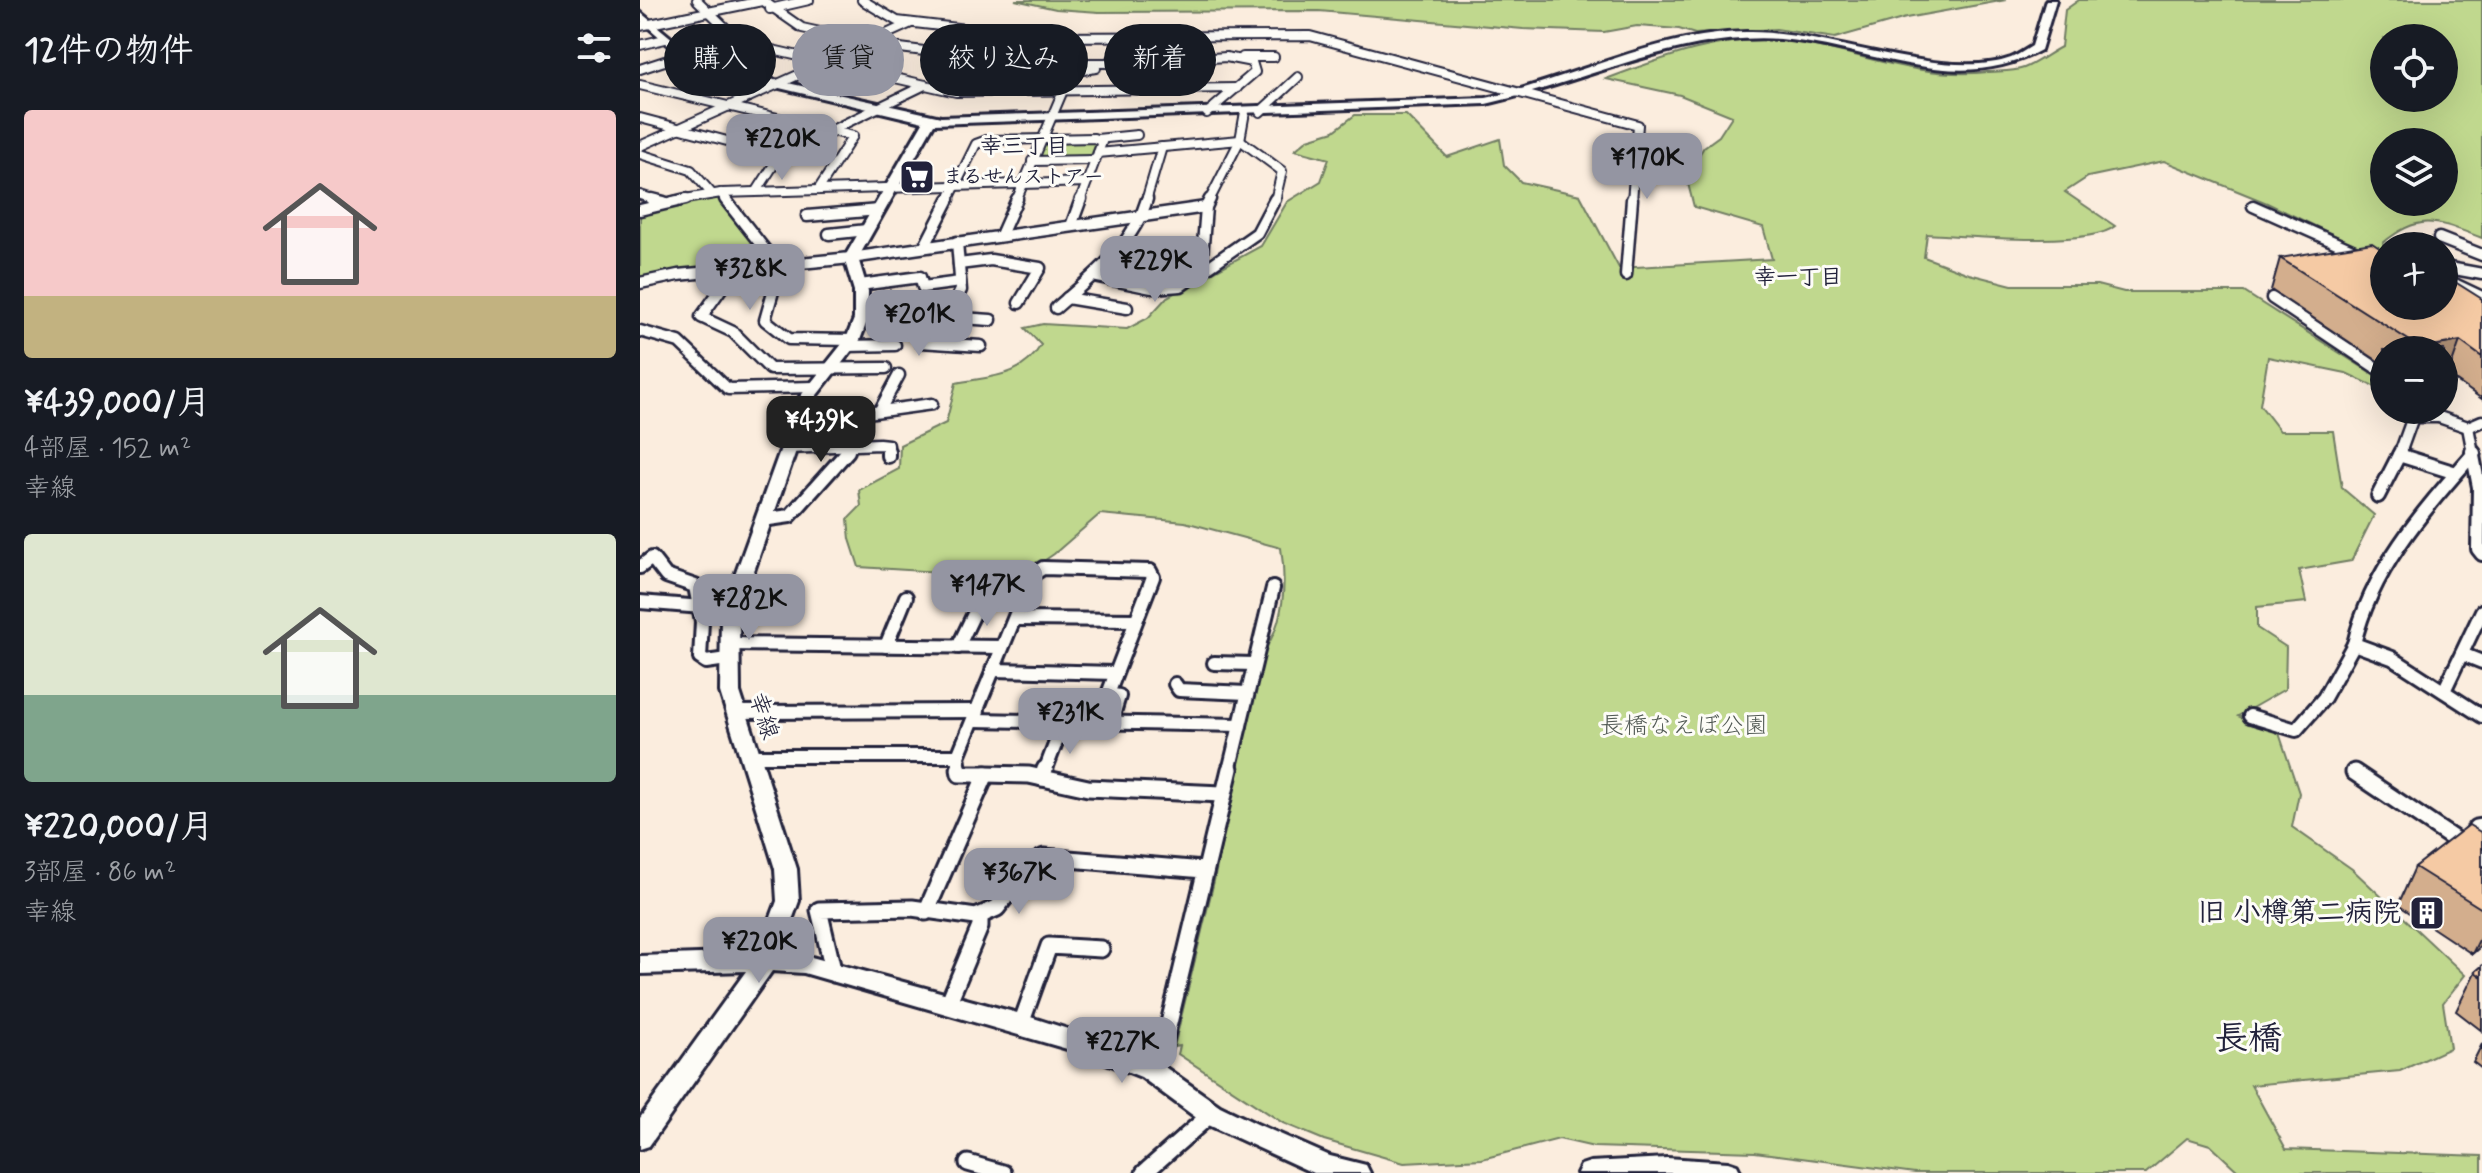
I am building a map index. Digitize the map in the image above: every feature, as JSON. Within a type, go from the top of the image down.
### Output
[{"type":"street","points":[[697,0],[707,12],[747,42],[792,53]]},
{"type":"street","points":[[643,22],[762,0],[770,9],[795,24]]},
{"type":"street","points":[[770,9],[809,0]]},
{"type":"street","points":[[862,0],[897,21],[1049,37],[1104,37]]},
{"type":"street","points":[[776,85],[930,121],[1450,104],[1518,96],[1671,46],[1727,35],[1793,37],[1937,65],[2004,62],[2037,48],[2051,0]]},
{"type":"street","points":[[643,22],[664,38]]},
{"type":"street","points":[[904,27],[912,23]]},
{"type":"street","points":[[1216,37],[1310,36],[1518,96],[1638,125],[1626,275]]},
{"type":"street","points":[[640,45],[664,39]]},
{"type":"street","points":[[904,48],[1020,63],[1104,63]]},
{"type":"street","points":[[1207,113],[1256,68],[1240,57]]},
{"type":"street","points":[[1216,58],[1274,57]]},
{"type":"street","points":[[640,69],[664,61]]},
{"type":"street","points":[[1088,70],[1104,63]]},
{"type":"street","points":[[1260,112],[1298,77]]},
{"type":"street","points":[[640,85],[853,136],[818,190]]},
{"type":"street","points":[[757,191],[780,155],[920,87]]},
{"type":"street","points":[[1216,89],[1237,88]]},
{"type":"street","points":[[640,146],[744,96]]},
{"type":"street","points":[[1001,235],[1060,96]]},
{"type":"street","points":[[1201,270],[1206,207],[1240,140],[1245,112]]},
{"type":"street","points":[[640,118],[780,155]]},
{"type":"street","points":[[851,258],[930,121]]},
{"type":"street","points":[[640,139],[675,127]]},
{"type":"street","points":[[925,246],[976,144],[1137,135]]},
{"type":"street","points":[[1071,226],[1102,142],[1097,139]]},
{"type":"street","points":[[1032,161],[1096,157],[1240,140],[1282,171],[1268,222],[1248,243],[1173,289],[1093,276]]},
{"type":"street","points":[[1056,308],[1093,276],[1142,216],[1162,147]]},
{"type":"street","points":[[640,154],[691,170],[716,194],[777,265],[778,274],[765,320],[789,339],[895,345]]},
{"type":"street","points":[[640,210],[664,202],[757,191],[1087,182]]},
{"type":"street","points":[[640,195],[664,202]]},
{"type":"street","points":[[2253,206],[2370,258]]},
{"type":"street","points":[[640,283],[735,269],[851,258],[1206,207]]},
{"type":"street","points":[[807,216],[879,210]]},
{"type":"street","points":[[829,234],[867,230]]},
{"type":"street","points":[[947,317],[961,290],[957,242]]},
{"type":"street","points":[[2458,246],[2482,255]]},
{"type":"street","name":"幸線","points":[[640,1138],[766,961],[788,901],[786,869],[730,692],[727,651],[737,586],[789,448],[814,387],[850,343],[861,319],[860,285],[851,258]]},
{"type":"street","points":[[959,264],[991,260],[1040,268],[1019,303]]},
{"type":"street","points":[[735,269],[701,317],[733,332],[770,369],[886,368]]},
{"type":"street","points":[[2458,270],[2482,274]]},
{"type":"street","points":[[860,285],[920,277],[923,287],[960,282]]},
{"type":"street","points":[[2458,287],[2482,300]]},
{"type":"street","points":[[2458,291],[2482,300]]},
{"type":"street","points":[[1067,298],[1127,308]]},
{"type":"street","points":[[2272,298],[2293,316],[2338,340],[2370,363]]},
{"type":"street","points":[[934,316],[920,342],[981,346]]},
{"type":"street","points":[[861,319],[934,316],[991,320]]},
{"type":"street","points":[[640,331],[659,331],[687,346],[728,389],[814,387]]},
{"type":"street","points":[[880,410],[899,375]]},
{"type":"street","points":[[762,520],[790,516],[851,447],[867,413],[932,404]]},
{"type":"street","points":[[2458,424],[2468,427],[2482,421]]},
{"type":"street","points":[[2378,496],[2410,424]]},
{"type":"street","points":[[2468,427],[2479,487],[2478,549],[2482,554]]},
{"type":"street","points":[[789,448],[888,445],[888,456]]},
{"type":"street","points":[[2250,716],[2296,730],[2324,698],[2354,644],[2356,622],[2363,607],[2405,539],[2474,453]]},
{"type":"street","points":[[2399,455],[2456,473]]},
{"type":"street","points":[[640,567],[652,558],[659,572],[672,583],[695,586],[702,607],[704,637],[700,658],[706,662],[727,651],[886,646],[1002,647]]},
{"type":"street","points":[[1111,722],[1119,696],[1108,694],[1153,577],[1150,571],[1043,568],[1032,575],[1017,619],[992,670],[977,716],[958,756],[960,774],[1042,778],[1088,788],[1222,794]]},
{"type":"street","points":[[1150,1070],[1163,1048],[1273,588]]},
{"type":"street","points":[[958,647],[983,595]]},
{"type":"street","points":[[886,646],[906,597]]},
{"type":"street","points":[[640,602],[702,607]]},
{"type":"street","points":[[2444,691],[2482,611]]},
{"type":"street","points":[[1017,619],[1136,620]]},
{"type":"street","points":[[2354,644],[2392,658],[2482,716]]},
{"type":"street","points":[[2462,654],[2482,662]]},
{"type":"street","points":[[1214,663],[1254,664]]},
{"type":"street","points":[[992,670],[1115,673]]},
{"type":"street","points":[[1175,684],[1179,690],[1247,693]]},
{"type":"street","points":[[736,712],[1240,725]]},
{"type":"street","points":[[1042,778],[1064,721]]},
{"type":"street","points":[[751,756],[958,756]]},
{"type":"street","points":[[2354,772],[2477,855]]},
{"type":"street","points":[[926,912],[986,774]]},
{"type":"street","points":[[2477,855],[2469,836],[2482,827]]},
{"type":"street","points":[[834,974],[819,910],[917,908],[926,912],[980,916],[1010,899],[1034,859],[1204,870]]},
{"type":"street","points":[[948,1004],[980,927],[980,916]]},
{"type":"street","points":[[1021,1024],[1049,946],[1101,949]]},
{"type":"street","points":[[640,965],[766,961],[804,964],[1021,1024],[1150,1070],[1211,1114],[1327,1167],[1357,1173]]},
{"type":"street","points":[[1144,1173],[1211,1114]]},
{"type":"street","points":[[968,1163],[1003,1173]]},
{"type":"street","points":[[1590,1173],[1667,1169],[1728,1173]]},
{"type":"green space","points":[[1015,0],[2006,0],[1906,18],[1835,38],[1776,29],[1695,34],[1679,29],[1637,26],[1604,32],[1523,29],[1319,11],[1099,12],[1056,9]]},
{"type":"green space","name":"長橋なえぼ公園","points":[[2079,0],[2482,0],[2482,238],[2442,224],[2420,223],[2398,232],[2370,232],[2370,252],[2267,203],[2164,161],[2088,177],[2065,192],[2115,226],[2101,233],[2054,239],[1927,234],[1924,257],[1969,274],[2012,285],[2097,285],[2124,292],[2244,292],[2370,372],[2370,384],[2346,373],[2268,357],[2260,405],[2280,431],[2333,431],[2342,488],[2374,515],[2351,561],[2299,570],[2306,602],[2257,607],[2257,628],[2286,647],[2285,689],[2238,716],[2279,733],[2299,793],[2292,827],[2352,869],[2465,975],[2443,1003],[2450,1048],[2400,1071],[2251,1085],[2286,1149],[2482,1156],[2482,1173],[2240,1173],[2210,1145],[2187,1138],[2146,1173],[1915,1173],[1755,1152],[1594,1147],[1559,1139],[1482,1159],[1404,1163],[1324,1140],[1283,1123],[1178,1054],[1180,1046],[1174,1047],[1214,881],[1258,659],[1273,634],[1282,606],[1284,577],[1281,548],[1185,522],[1100,514],[1054,554],[1020,577],[859,567],[850,539],[848,519],[861,506],[859,490],[899,469],[900,445],[946,423],[956,383],[1004,374],[1025,364],[1041,345],[1025,328],[1043,324],[1127,329],[1148,318],[1167,297],[1261,246],[1287,202],[1321,181],[1329,159],[1295,150],[1308,139],[1334,131],[1355,115],[1406,115],[1447,157],[1500,139],[1504,165],[1521,182],[1580,195],[1619,268],[1772,259],[1763,227],[1694,207],[1686,176],[1704,147],[1719,136],[1732,116],[1680,95],[1606,79],[1693,50],[1738,41],[1784,41],[1909,68],[1960,73],[2015,70],[2029,66],[2061,47],[2065,10]]},
{"type":"green space","points":[[1092,140],[1096,143],[1090,158],[1038,159],[1045,142]]},
{"type":"green space","points":[[717,196],[768,263],[640,280],[640,213]]},
{"type":"building","points":[[2370,243],[2370,315],[2280,258]]},
{"type":"building","points":[[2458,284],[2482,299],[2482,357],[2458,341],[2458,336],[2402,336],[2377,320],[2458,320]]},
{"type":"building","points":[[2469,825],[2482,833],[2482,909],[2415,867]]},
{"type":"place","name":"まるせんストアー","points":[[917,177]]},
{"type":"place","name":"旧 小樽第二病院","points":[[2427,913]]},
{"type":"district","name":"幸三丁目","points":[[1024,147]]},
{"type":"district","name":"幸一丁目","points":[[1798,278]]},
{"type":"district","name":"長橋","points":[[2248,1039]]}]
